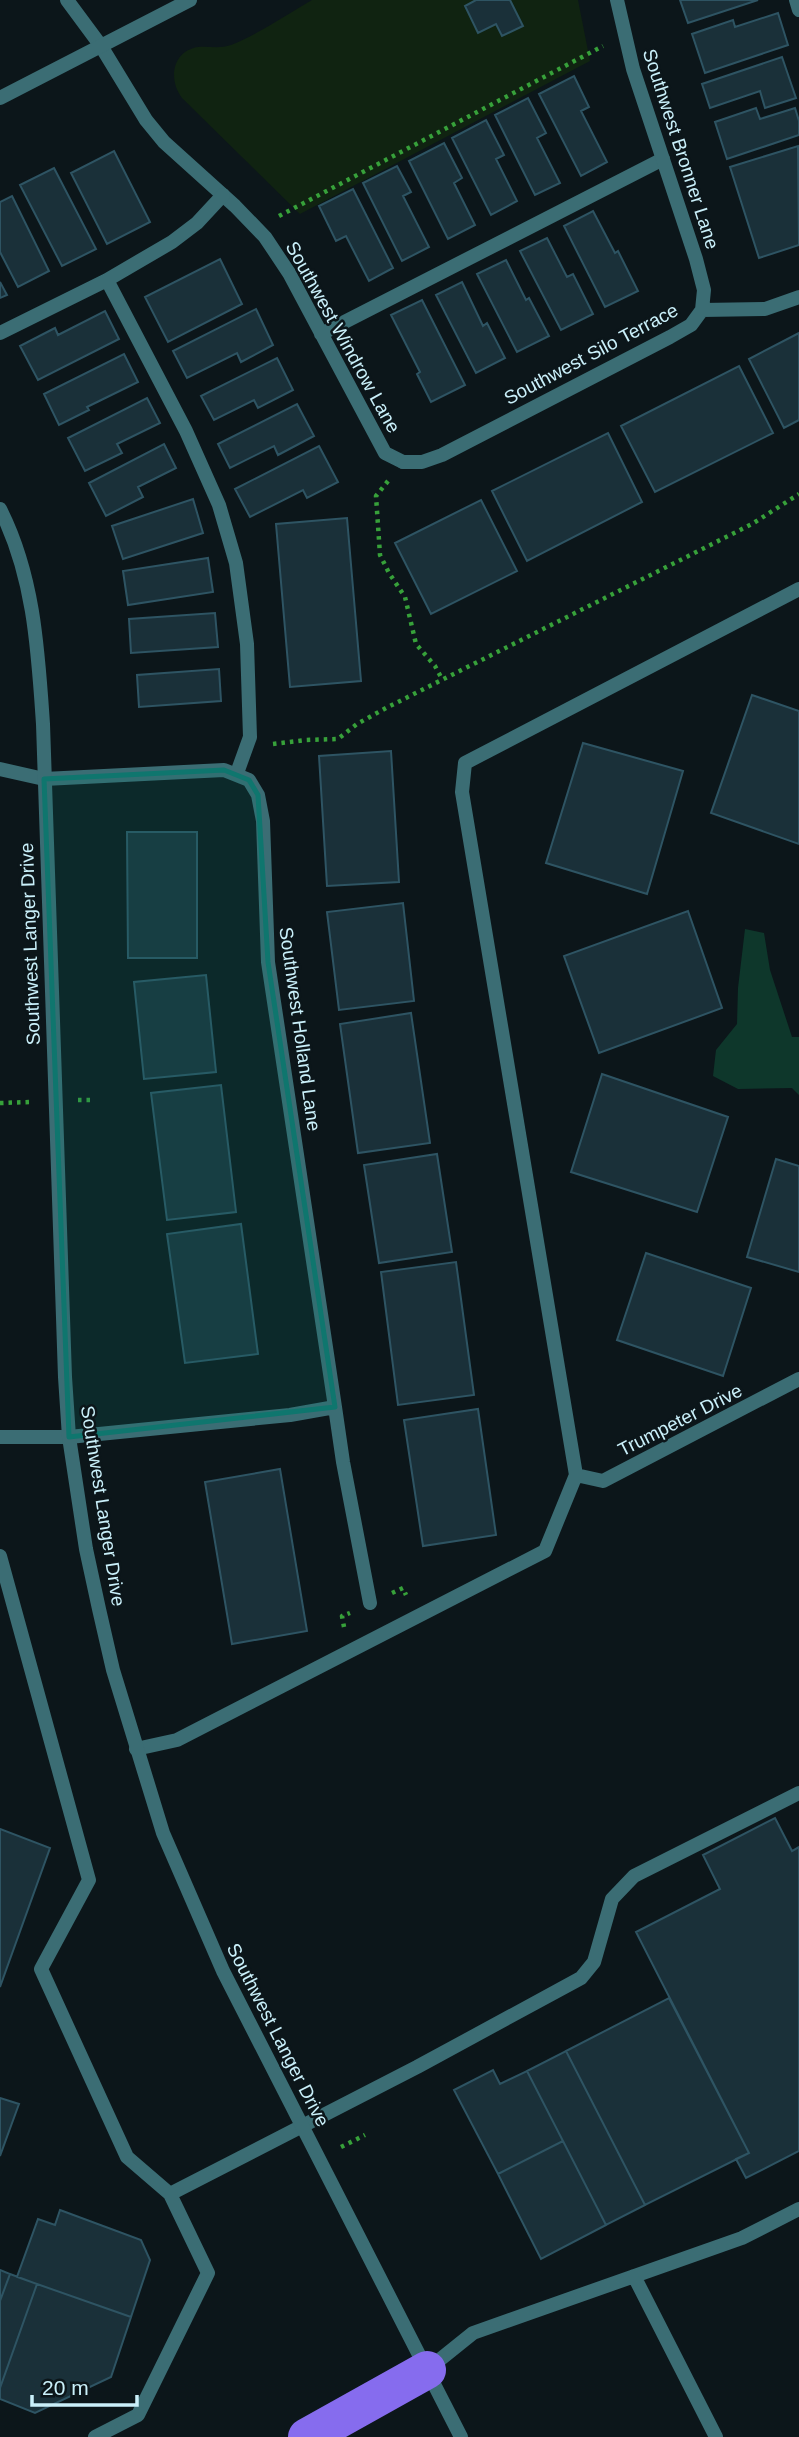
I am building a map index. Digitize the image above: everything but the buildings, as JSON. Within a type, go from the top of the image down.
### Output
[{"type":"highway","points":[[307,2437],[367,2401],[427,2370]]},
{"type":"street","name":"Southwest Windrow Lane","points":[[67,0],[101,46],[146,120],[164,142],[265,237],[289,273],[385,453],[403,462]]},
{"type":"street","points":[[0,98],[190,0]]},
{"type":"street","name":"Southwest Bronner Lane","points":[[617,0],[633,69],[704,290],[702,310]]},
{"type":"street","points":[[796,0],[799,10]]},
{"type":"street","points":[[321,334],[663,159]]},
{"type":"street","points":[[0,332],[107,280],[172,242],[197,223],[223,195]]},
{"type":"street","points":[[0,769],[44,779],[224,769],[237,773],[250,737],[247,644],[236,563],[219,505],[186,430],[107,280]]},
{"type":"street","name":"Southwest Silo Terrace","points":[[403,462],[422,462],[454,448],[670,337],[691,325],[702,310],[765,309],[799,297]]},
{"type":"street","name":"Southwest Langer Drive","points":[[0,509],[20,556],[30,591],[40,672],[69,1437],[86,1549],[113,1670],[163,1833],[206,1935],[461,2437]]},
{"type":"street","points":[[136,1749],[177,1740],[545,1551],[576,1475],[462,792],[465,763],[799,589]]},
{"type":"street","name":"Southwest Holland Lane","points":[[237,773],[249,780],[258,795],[263,821],[268,962],[343,1462],[370,1603]]},
{"type":"street","name":"Trumpeter Drive","points":[[576,1475],[603,1481],[799,1380]]},
{"type":"street","points":[[0,1437],[69,1437],[290,1415],[335,1407]]},
{"type":"street","points":[[0,1556],[89,1880],[41,1969],[127,2157],[170,2194],[208,2273],[138,2415],[94,2437]]},
{"type":"street","points":[[170,2194],[417,2067],[582,1978],[594,1962],[612,1899],[634,1876],[799,1793]]},
{"type":"street","points":[[427,2370],[473,2333],[742,2238],[799,2209]]},
{"type":"street","points":[[634,2276],[716,2437]]},
{"type":"path","points":[[257,228],[625,35]]},
{"type":"path","points":[[403,462],[376,496],[380,555],[405,597],[416,644],[435,666],[442,679]]},
{"type":"path","points":[[250,737],[269,745],[338,739],[357,724],[442,679],[752,524],[799,494]]},
{"type":"highlighted area","points":[[224,770],[249,780],[258,795],[268,962],[335,1407],[69,1437],[44,779]]},
{"type":"shaded area","points":[[312,0],[578,0],[590,61],[300,214],[182,98],[174,75],[178,60],[189,50],[231,45],[241,41]]},
{"type":"shaded area","points":[[745,929],[764,933],[770,970],[792,1037],[799,1037],[799,1095],[792,1088],[738,1089],[713,1076],[716,1050],[737,1024]]}]
